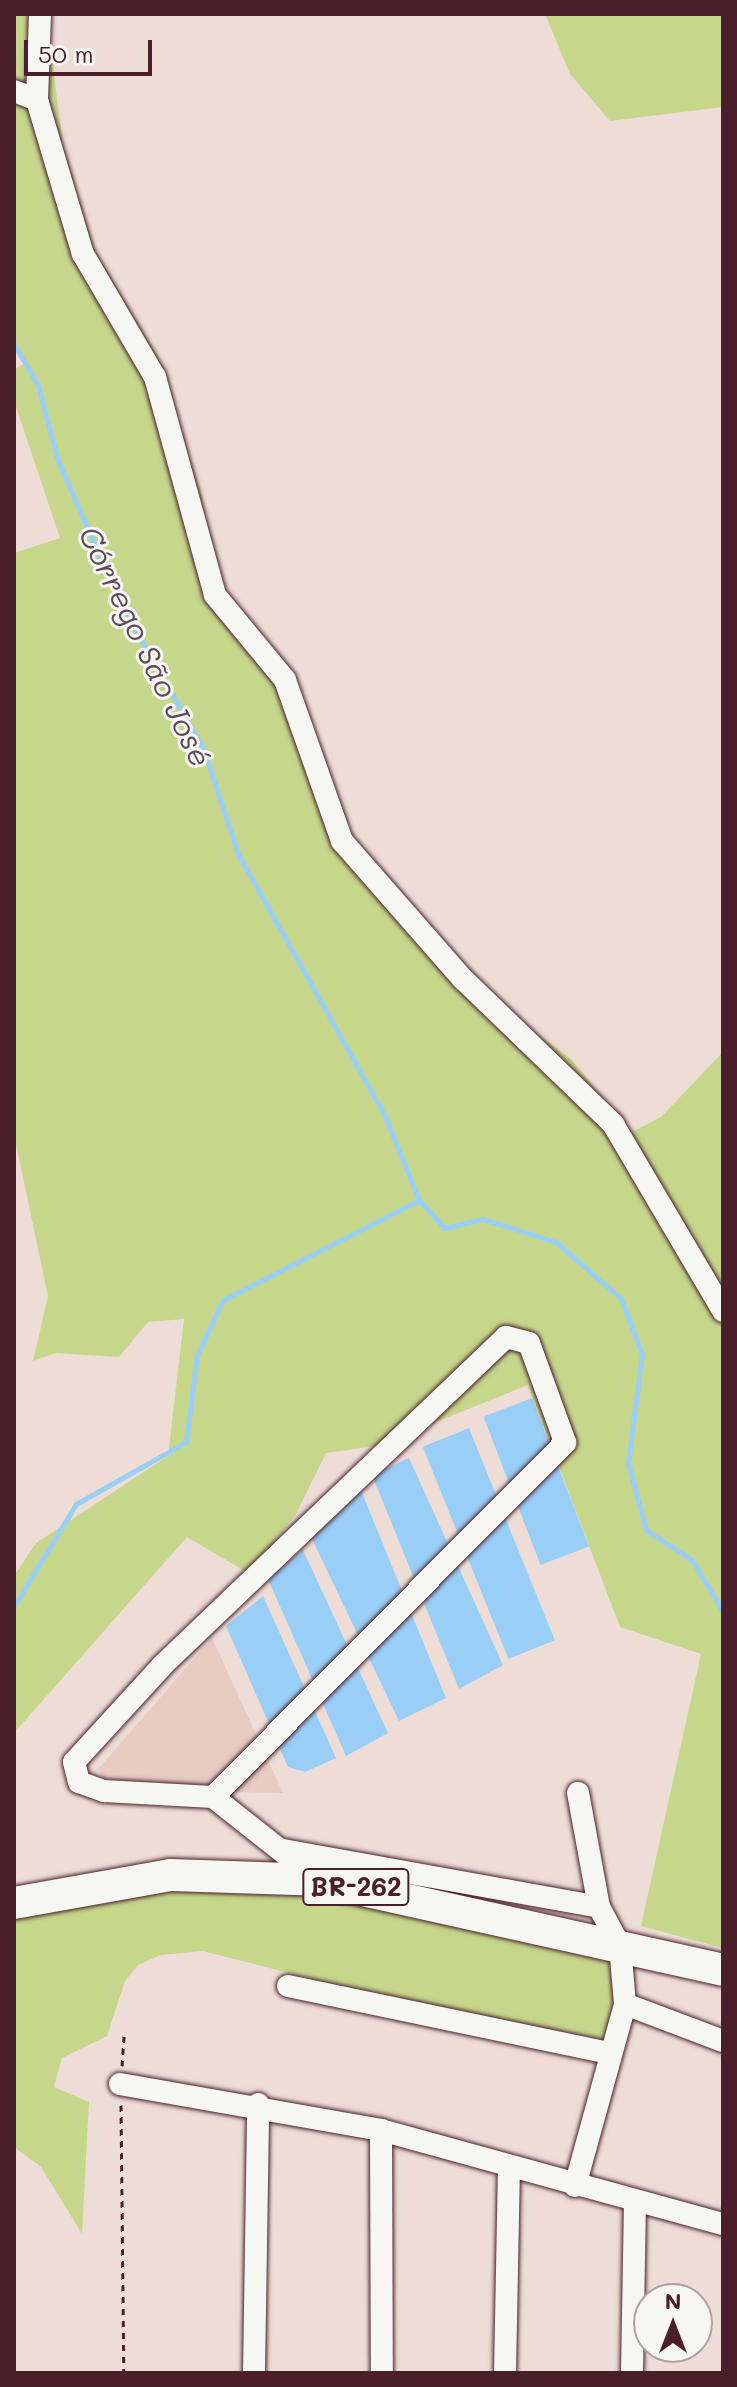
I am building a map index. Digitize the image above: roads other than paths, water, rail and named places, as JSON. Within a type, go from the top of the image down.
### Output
[{"type":"highway","name":"BR-262","points":[[14,1903],[171,1875],[318,1880],[723,1970]]},
{"type":"street","points":[[40,14],[37,100],[83,254],[166,406],[215,595],[285,680],[342,841],[463,979],[613,1124],[723,1311]]},
{"type":"street","points":[[14,91],[37,100]]},
{"type":"street","points":[[213,1797],[565,1442],[529,1343],[506,1337],[162,1666],[74,1762],[79,1782],[104,1791],[213,1797],[318,1880]]},
{"type":"street","points":[[575,2186],[625,2004],[620,1946],[599,1907],[578,1793]]},
{"type":"street","points":[[281,1850],[599,1907]]},
{"type":"street","points":[[288,1986],[610,2053]]},
{"type":"street","points":[[625,2004],[723,2041]]},
{"type":"street","points":[[120,2084],[258,2104],[381,2130],[635,2205],[723,2224]]},
{"type":"street","points":[[254,2373],[258,2104]]},
{"type":"street","points":[[381,2130],[382,2373]]},
{"type":"street","points":[[505,2373],[509,2167]]},
{"type":"street","points":[[632,2373],[635,2205]]},
{"type":"water","points":[[532,1398],[589,1546],[540,1565],[483,1417]]},
{"type":"water","points":[[469,1428],[555,1640],[508,1659],[423,1447]]},
{"type":"water","points":[[409,1458],[503,1665],[459,1689],[372,1475]]},
{"type":"water","points":[[358,1483],[446,1698],[399,1721],[312,1539],[336,1493]]},
{"type":"water","points":[[303,1550],[388,1733],[346,1756],[268,1579]]},
{"type":"water","points":[[263,1596],[336,1758],[305,1772],[288,1767],[226,1626]]},
{"type":"waterway","name":"Córrego São José","points":[[14,344],[38,385],[58,461],[122,607],[203,748],[238,854],[384,1114],[419,1200],[444,1228],[483,1219],[556,1242],[621,1299],[642,1354],[628,1463],[646,1530],[692,1560],[723,1612]]},
{"type":"waterway","points":[[14,1606],[76,1504],[186,1442],[197,1355],[223,1300],[419,1200]]}]
